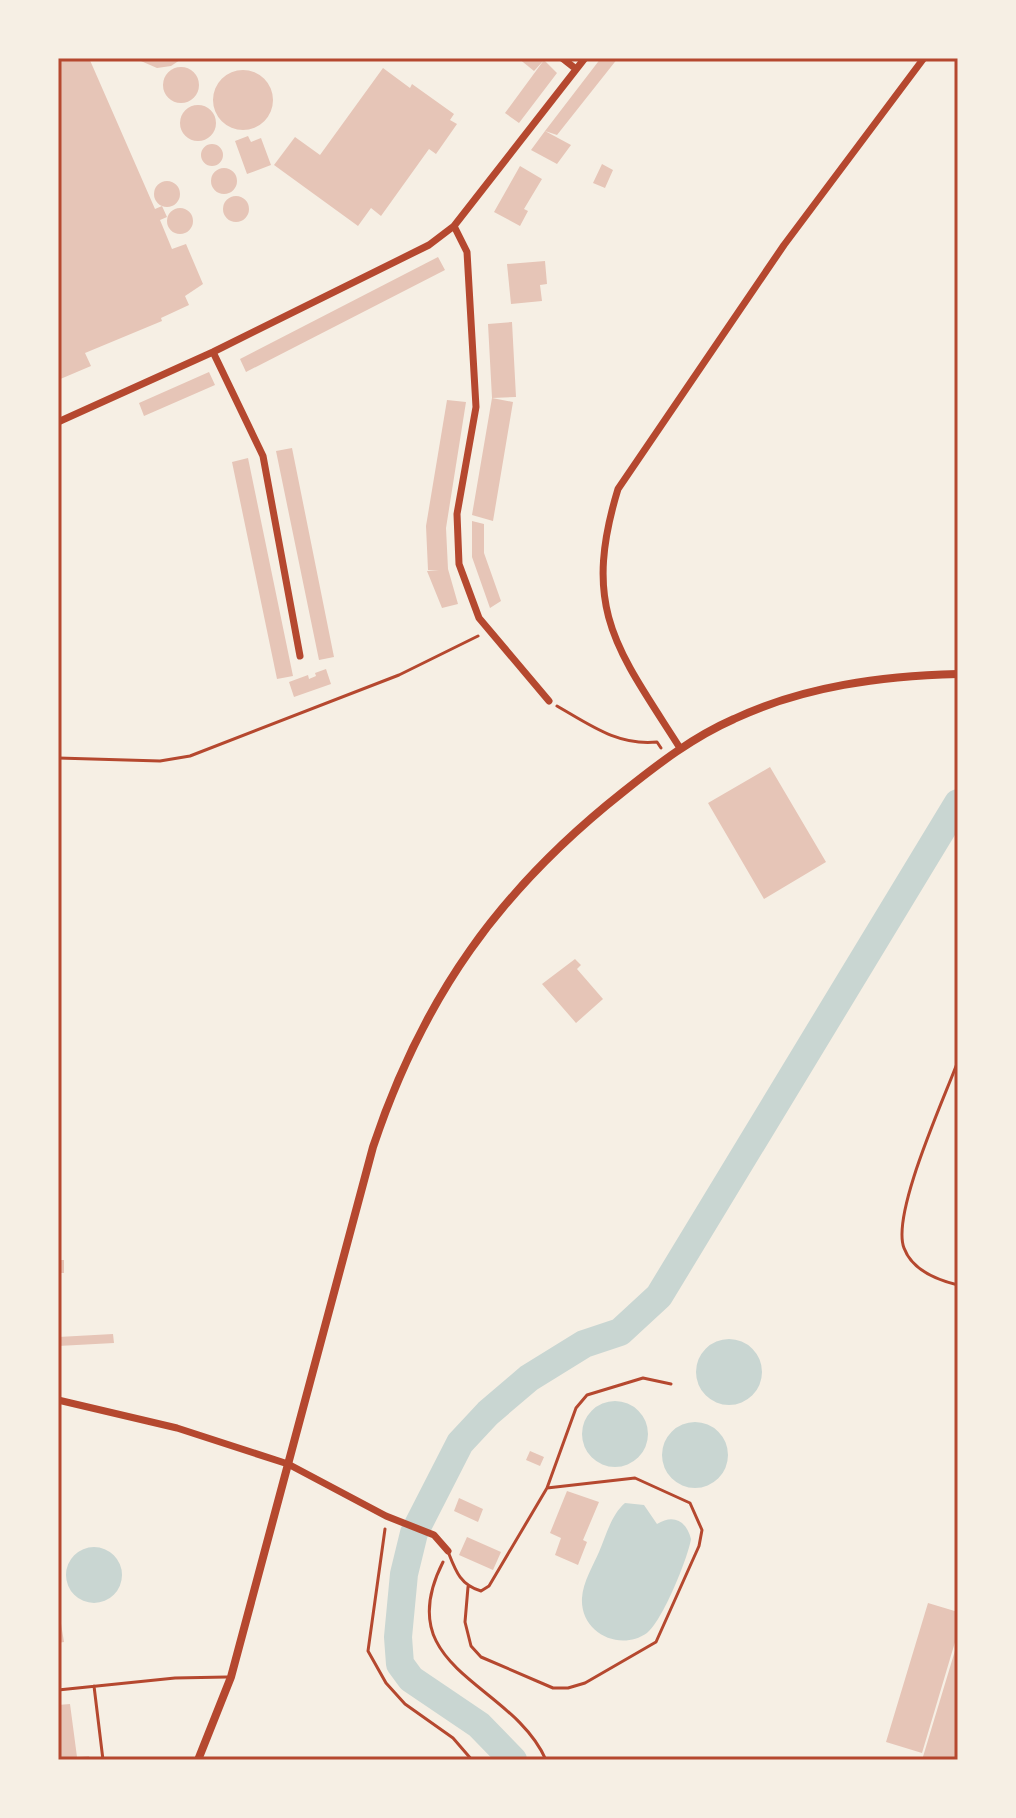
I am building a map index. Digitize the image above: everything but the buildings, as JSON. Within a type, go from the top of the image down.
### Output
[{"type":"street","points":[[562,58],[576,69]]},
{"type":"street","points":[[58,422],[213,352],[416,252],[454,226],[585,58]]},
{"type":"street","points":[[680,748],[613,637],[604,604],[601,565],[606,530],[618,489],[784,245],[924,58]]},
{"type":"street","points":[[454,226],[467,252],[476,407],[457,514],[459,564],[479,618],[549,701]]},
{"type":"street","points":[[213,352],[263,456],[300,656]]},
{"type":"street","points":[[198,1760],[231,1677],[373,1147],[410,1048],[476,939],[512,896],[597,813],[680,748],[734,719],[813,693],[868,679],[958,674]]},
{"type":"street","points":[[58,1400],[177,1428],[288,1464],[386,1516],[427,1531],[442,1540],[448,1551]]},
{"type":"lane","points":[[958,1061],[917,1167],[901,1231],[905,1250],[916,1267],[958,1285]]},
{"type":"lane","points":[[448,1551],[456,1573],[468,1587],[481,1591],[489,1586],[547,1488],[576,1408],[587,1395],[643,1378],[671,1384]]},
{"type":"lane","points":[[468,1587],[465,1622],[471,1646],[481,1657],[553,1688],[585,1683],[656,1642],[699,1546],[702,1530],[690,1503],[635,1478],[547,1488]]},
{"type":"lane","points":[[58,1690],[175,1678],[231,1677]]},
{"type":"lane","points":[[94,1686],[103,1760]]},
{"type":"path","points":[[58,758],[160,761],[190,756],[399,675],[474,640],[486,627]]},
{"type":"path","points":[[549,701],[618,740],[637,744],[657,742],[666,758]]},
{"type":"path","points":[[386,1516],[368,1651],[386,1683],[405,1704],[453,1738],[472,1760]]},
{"type":"shaded area","points":[[729,1339],[742,1342],[752,1349],[759,1359],[762,1372],[759,1385],[752,1395],[742,1402],[729,1405],[716,1402],[706,1395],[699,1385],[696,1372],[699,1359],[706,1349],[716,1342]]},
{"type":"shaded area","points":[[615,1401],[628,1404],[638,1411],[645,1421],[648,1434],[645,1447],[638,1457],[628,1464],[615,1467],[602,1464],[592,1457],[585,1447],[582,1434],[585,1421],[592,1411],[602,1404]]},
{"type":"shaded area","points":[[695,1422],[708,1425],[718,1432],[725,1442],[728,1455],[725,1468],[718,1478],[708,1485],[695,1488],[682,1485],[672,1478],[665,1468],[662,1455],[665,1442],[672,1432],[682,1425]]},
{"type":"shaded area","points":[[625,1503],[644,1505],[657,1524],[668,1519],[682,1523],[691,1539],[680,1574],[653,1627],[636,1638],[614,1640],[604,1636],[588,1621],[582,1598],[586,1580],[609,1526]]},
{"type":"shaded area","points":[[94,1547],[114,1555],[122,1575],[114,1595],[94,1603],[74,1595],[66,1575],[74,1555]]},
{"type":"waterway","points":[[513,1760],[479,1725],[411,1679],[400,1664],[398,1637],[404,1574],[414,1533],[460,1443],[488,1413],[529,1378],[584,1344],[620,1332],[659,1296],[958,803]]}]
